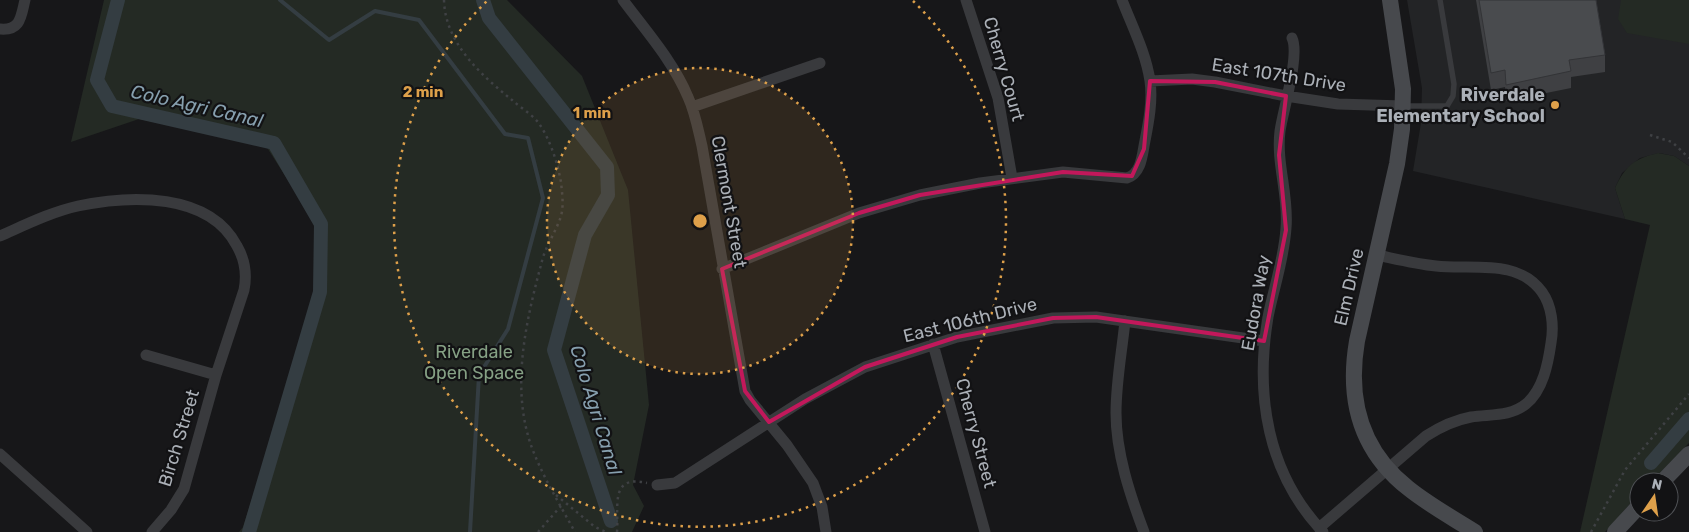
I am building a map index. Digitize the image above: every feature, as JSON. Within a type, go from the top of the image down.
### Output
[{"type":"street","points":[[0,29],[10,29],[18,23],[25,0]]},
{"type":"street","name":"Clermont Street","points":[[623,0],[666,56],[682,84],[692,107],[702,146],[722,269],[745,391],[750,400],[787,445],[813,483],[822,506],[826,532]]},
{"type":"street","name":"Cherry Court","points":[[966,0],[998,98],[1012,178]]},
{"type":"street","points":[[722,269],[859,213],[920,195],[1012,178],[1063,172],[1119,177],[1132,176],[1138,168],[1147,129],[1151,92],[1144,55],[1122,0]]},
{"type":"street","name":"Elm Drive","points":[[1390,0],[1403,89],[1402,130],[1398,164],[1354,358],[1353,390],[1360,421],[1374,450],[1388,470],[1423,499],[1476,532]]},
{"type":"street","name":"Eudora Way","points":[[1292,38],[1295,48],[1294,60],[1280,129],[1279,155],[1286,202],[1286,230],[1264,341],[1263,393],[1265,411],[1276,457],[1289,485],[1306,512],[1321,530]]},
{"type":"street","points":[[692,107],[820,63]]},
{"type":"street","name":"East 107th Drive","points":[[1150,81],[1192,79],[1338,104],[1404,106]]},
{"type":"street","name":"Birch Street","points":[[0,236],[59,210],[102,202],[141,200],[171,203],[196,209],[214,219],[233,237],[240,251],[244,266],[246,281],[244,290],[216,376],[184,489],[171,510],[152,532]]},
{"type":"street","points":[[1321,530],[1426,436],[1438,428],[1455,421],[1471,417],[1509,413],[1527,403],[1537,392],[1545,374],[1552,336],[1552,318],[1544,294],[1529,278],[1506,269],[1437,266],[1376,255]]},
{"type":"street","name":"East 106th Drive","points":[[657,485],[675,483],[804,399],[865,367],[958,337],[1053,318],[1096,317],[1264,341]]},
{"type":"street","points":[[1126,321],[1117,390],[1116,414],[1122,458],[1144,532]]},
{"type":"street","name":"Cherry Street","points":[[933,344],[985,532]]},
{"type":"street","points":[[146,355],[216,376]]},
{"type":"street","points":[[0,454],[87,532]]},
{"type":"street","points":[[1672,472],[1689,454]]},
{"type":"street","points":[[1615,532],[1629,517]]},
{"type":"lane","points":[[1404,106],[1447,106],[1453,96],[1454,84],[1440,0]]},
{"type":"path","points":[[444,0],[444,11],[450,28],[470,62],[536,121],[546,136],[555,157],[561,182],[561,215],[542,260],[524,344],[521,371],[522,395],[525,424],[529,439],[542,471],[576,532]]},
{"type":"path","points":[[1650,135],[1672,142],[1689,158]]},
{"type":"path","points":[[1591,532],[1625,470],[1689,394]]},
{"type":"path","points":[[618,532],[617,498],[620,488],[626,482],[637,481],[657,485]]},
{"type":"path","points":[[555,495],[567,502],[596,527],[606,532]]},
{"type":"path","points":[[538,532],[561,506]]},
{"type":"highlighted area","points":[[1150,81],[1215,82],[1286,96],[1279,155],[1286,230],[1264,341],[1096,317],[1053,318],[957,337],[865,367],[769,422],[745,391],[722,269],[859,213],[920,195],[1063,172],[1132,176],[1144,149]]},
{"type":"shaded area","name":"Riverdale Elementary School","points":[[1407,0],[1689,0],[1689,166],[1674,156],[1659,153],[1640,158],[1622,173],[1615,188],[1625,219],[1413,171],[1421,123],[1422,88]]},
{"type":"green space","name":"Riverdale Open Space","points":[[104,0],[507,0],[582,76],[628,190],[649,405],[633,485],[644,506],[632,532],[239,532],[243,527],[318,291],[316,224],[266,146],[139,119],[71,142]]},
{"type":"green space","points":[[1621,0],[1689,0],[1689,44],[1627,33],[1618,19]]},
{"type":"green space","points":[[1658,153],[1674,156],[1689,166],[1689,443],[1661,472],[1629,472],[1629,505],[1605,532],[1580,532],[1650,225],[1625,219],[1615,188],[1627,168],[1643,158]]},
{"type":"building","points":[[1479,0],[1596,0],[1605,55],[1569,60],[1571,71],[1506,85],[1505,70],[1491,73]]},
{"type":"waterway","name":"Colo Agri Canal","points":[[118,0],[97,80],[112,106],[274,143],[321,224],[320,292],[249,532]]},
{"type":"waterway","points":[[280,0],[329,40],[375,11],[419,20],[505,134],[528,138],[543,198],[508,329],[479,375],[470,532]]},
{"type":"waterway","name":"Colo Agri Canal","points":[[483,0],[489,18],[607,167],[608,195],[585,235],[554,350],[611,521]]},
{"type":"waterway","name":"Colo Agri Canal","points":[[1651,463],[1689,419]]},
{"type":"place","name":"Riverdale Elementary School","points":[[1555,105]]}]
